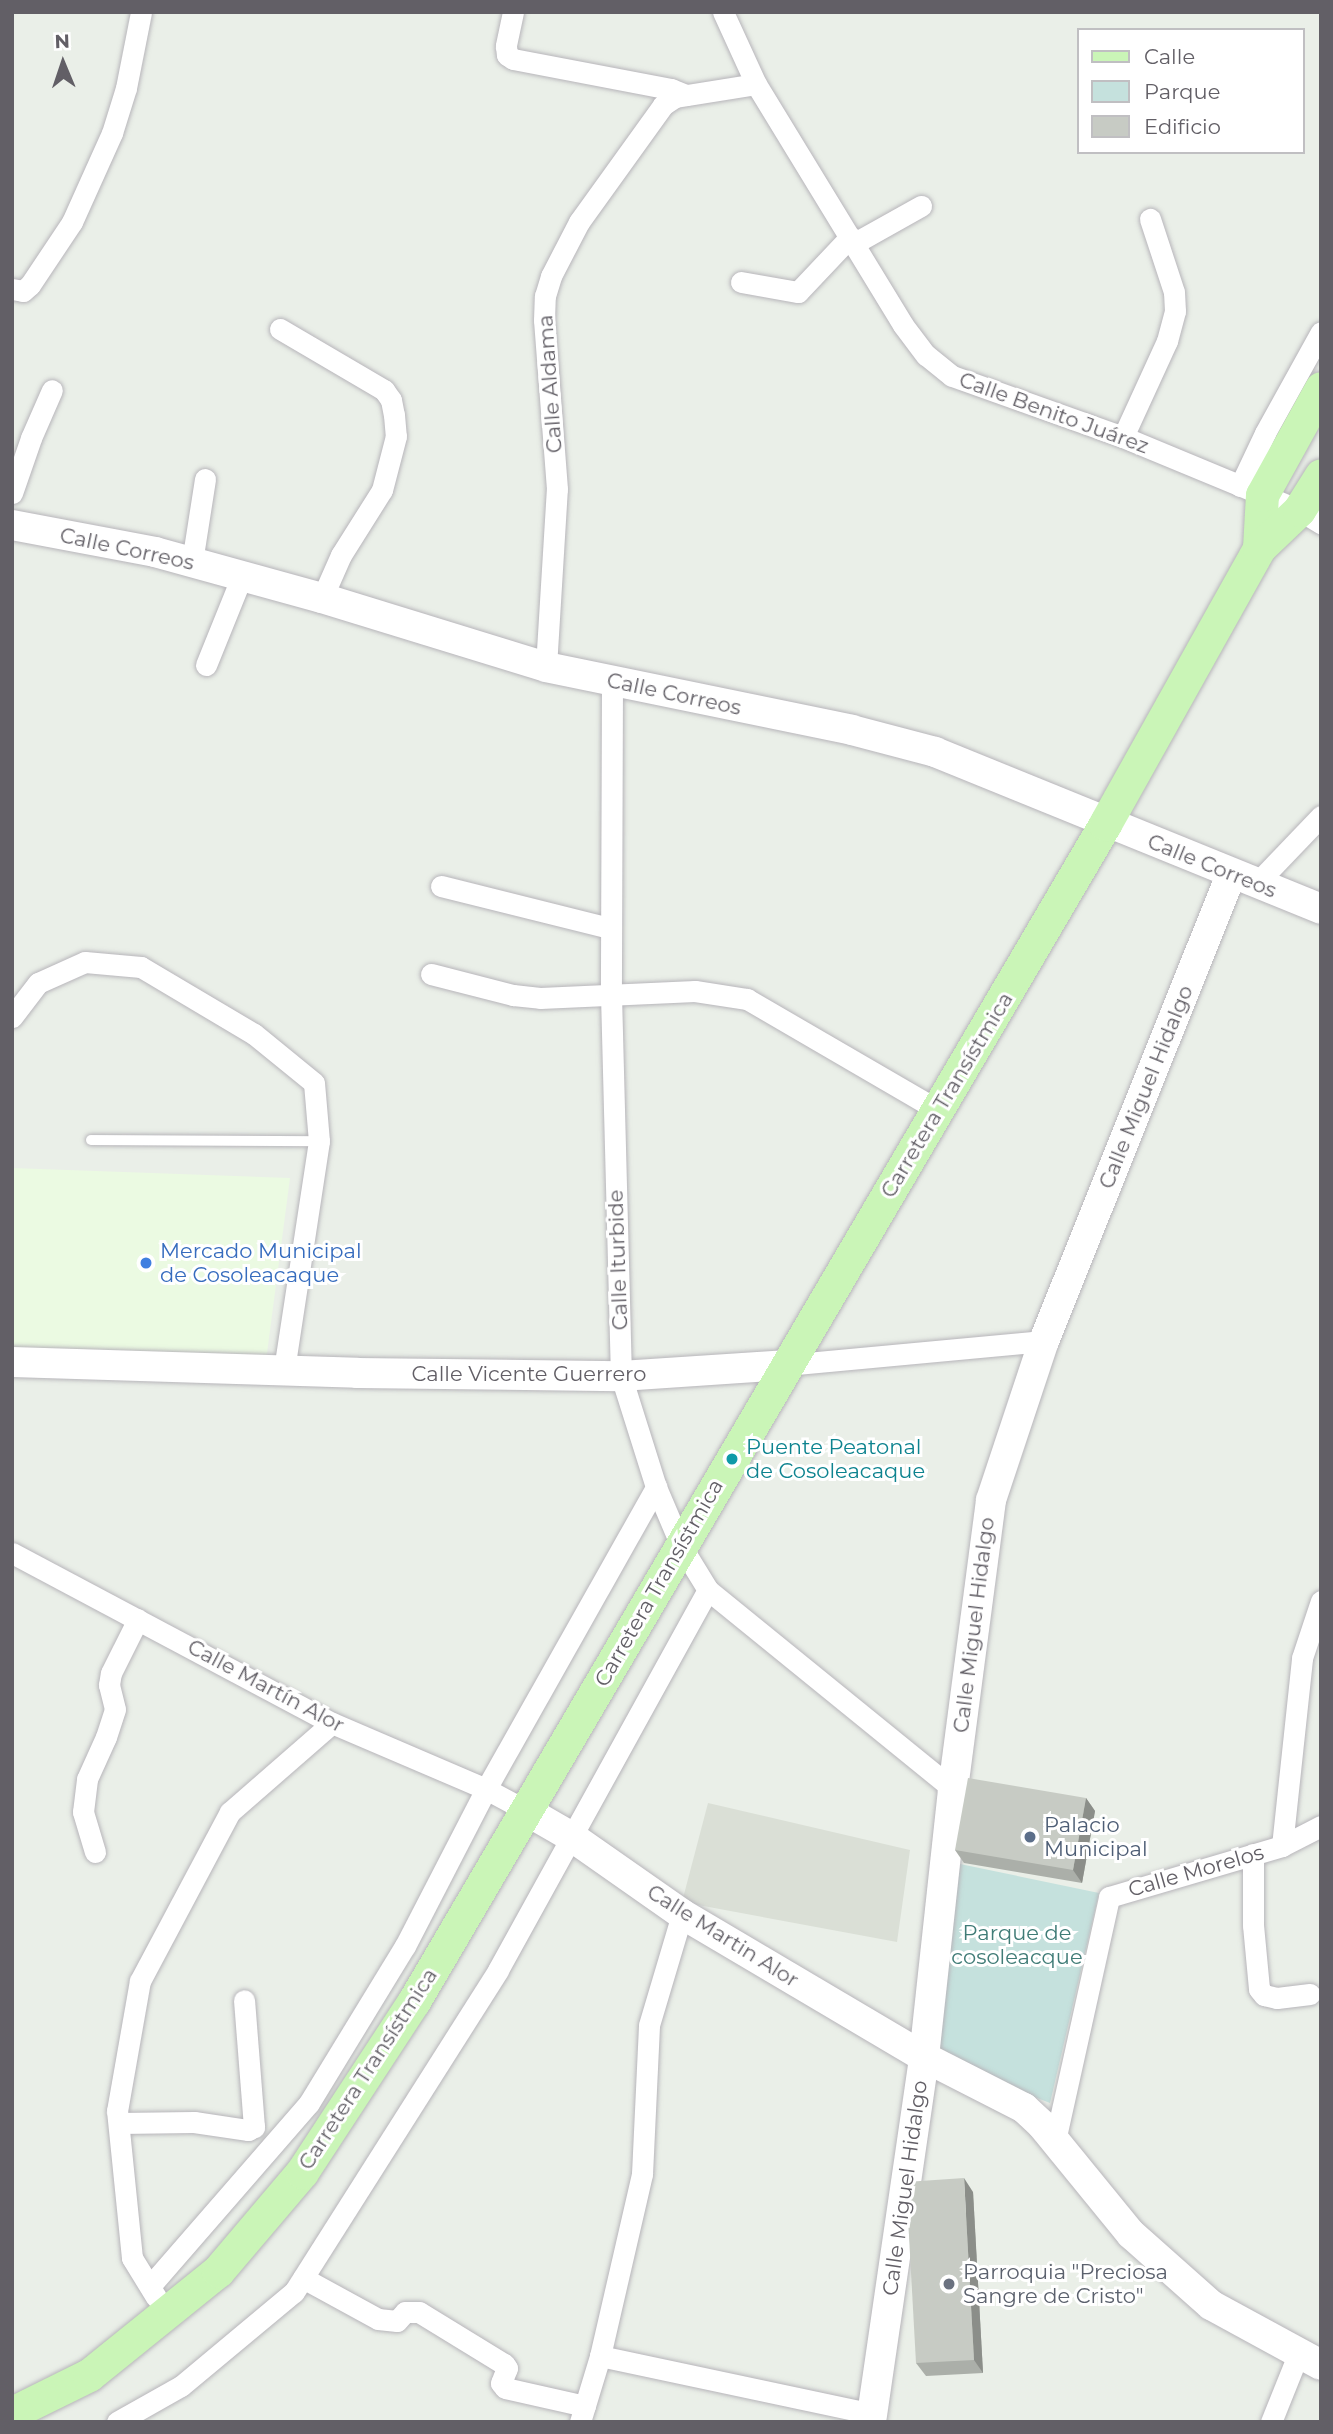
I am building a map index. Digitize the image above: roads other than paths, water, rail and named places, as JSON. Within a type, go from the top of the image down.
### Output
[{"type":"main road","name":"Carretera Transístmica","points":[[1259,548],[1251,491],[1321,387]]},
{"type":"main road","name":"Carretera Transístmica","points":[[13,2412],[89,2375],[158,2299],[218,2271],[302,2172],[414,2001],[1105,824],[1259,548],[1315,519],[1321,475]]},
{"type":"main road","name":"Calle Correos","points":[[12,525],[155,552],[323,598],[546,667],[852,730],[935,752],[1105,824],[1321,909]]},
{"type":"main road","name":"Calle Miguel Hidalgo","points":[[872,2418],[924,2057],[953,1789],[991,1500],[1044,1341],[1244,879]]},
{"type":"main road","name":"Calle Vicente Guerrero","points":[[12,1362],[621,1376],[785,1365]]},
{"type":"main road","name":"Calle Martin Alor","points":[[525,1810],[572,1837],[682,1914],[924,2057],[1024,2108],[1055,2141],[1131,2234],[1211,2305],[1310,2360]]},
{"type":"street","points":[[12,289],[23,292],[30,285],[72,222],[112,133],[126,88],[141,12]]},
{"type":"street","points":[[513,12],[506,46],[507,55],[513,60],[671,89],[686,95]]},
{"type":"street","name":"Calle Benito Juárez","points":[[723,12],[756,84],[902,325],[926,355],[951,376],[1122,437],[1315,519]]},
{"type":"street","name":"Calle Aldama","points":[[546,667],[556,489],[545,296],[574,230],[663,105],[675,97],[756,84]]},
{"type":"street","points":[[741,282],[798,292],[852,241],[920,206]]},
{"type":"street","points":[[1122,437],[1167,341],[1175,311],[1174,292],[1150,219]]},
{"type":"street","points":[[280,330],[384,390],[391,400],[394,415],[396,436],[382,490],[341,555],[323,598]]},
{"type":"street","points":[[1251,491],[1265,433],[1321,332]]},
{"type":"street","points":[[12,493],[31,438],[52,390]]},
{"type":"street","points":[[192,562],[205,479]]},
{"type":"street","points":[[206,665],[242,576]]},
{"type":"street","name":"Calle Iturbide","points":[[612,681],[610,928],[621,1376],[656,1487],[681,1546],[708,1590],[953,1789]]},
{"type":"street","points":[[1244,879],[1321,816]]},
{"type":"street","points":[[441,886],[610,928]]},
{"type":"street","points":[[12,1017],[38,983],[85,962],[141,967],[254,1034],[314,1083],[319,1141],[284,1370]]},
{"type":"street","points":[[431,974],[513,995],[540,998],[695,991],[747,999],[938,1110]]},
{"type":"street","name":"Calle Vicente Guerrero","points":[[785,1365],[1044,1341]]},
{"type":"street","points":[[332,1723],[230,1812],[140,1981],[117,2111],[132,2258],[158,2299],[309,2103],[405,1946],[486,1789],[656,1487]]},
{"type":"street","name":"Calle Martín Alor","points":[[12,1553],[332,1723],[486,1789],[525,1810]]},
{"type":"street","points":[[117,2422],[181,2386],[294,2292],[498,1970],[708,1590]]},
{"type":"street","points":[[1282,1846],[1302,1658],[1321,1601]]},
{"type":"street","points":[[95,1852],[83,1812],[87,1779],[106,1738],[115,1709],[109,1685],[111,1673],[138,1619]]},
{"type":"street","name":"Calle Morelos","points":[[1055,2141],[1109,1897],[1282,1846],[1321,1826]]},
{"type":"street","points":[[1254,1854],[1253,1925],[1259,1989],[1264,1996],[1277,1998],[1310,1994]]},
{"type":"street","points":[[303,2278],[378,2319],[397,2321],[405,2312],[419,2312],[504,2364],[507,2368],[501,2383],[505,2388],[582,2414],[600,2356],[642,2174],[649,2025],[682,1914]]},
{"type":"street","points":[[118,2123],[194,2122],[248,2130],[254,2127],[244,2000]]},
{"type":"street","name":"Calle Miguel Hidalgo","points":[[600,2356],[872,2418]]},
{"type":"street","points":[[1271,2422],[1310,2360]]},
{"type":"lane","points":[[91,1140],[319,1141]]},
{"type":"place","name":"Mercado Municipal de Cosoleacaque","points":[[146,1263]]},
{"type":"place","name":"Puente Peatonal de Cosoleacaque","points":[[732,1459]]},
{"type":"place","name":"Palacio Municipal","points":[[1030,1837]]},
{"type":"place","name":"Parroquia \"Preciosa Sangre de Cristo\"","points":[[949,2284]]},
{"type":"park label","name":"Parque de cosoleacque","points":[[1017,1945]]}]
